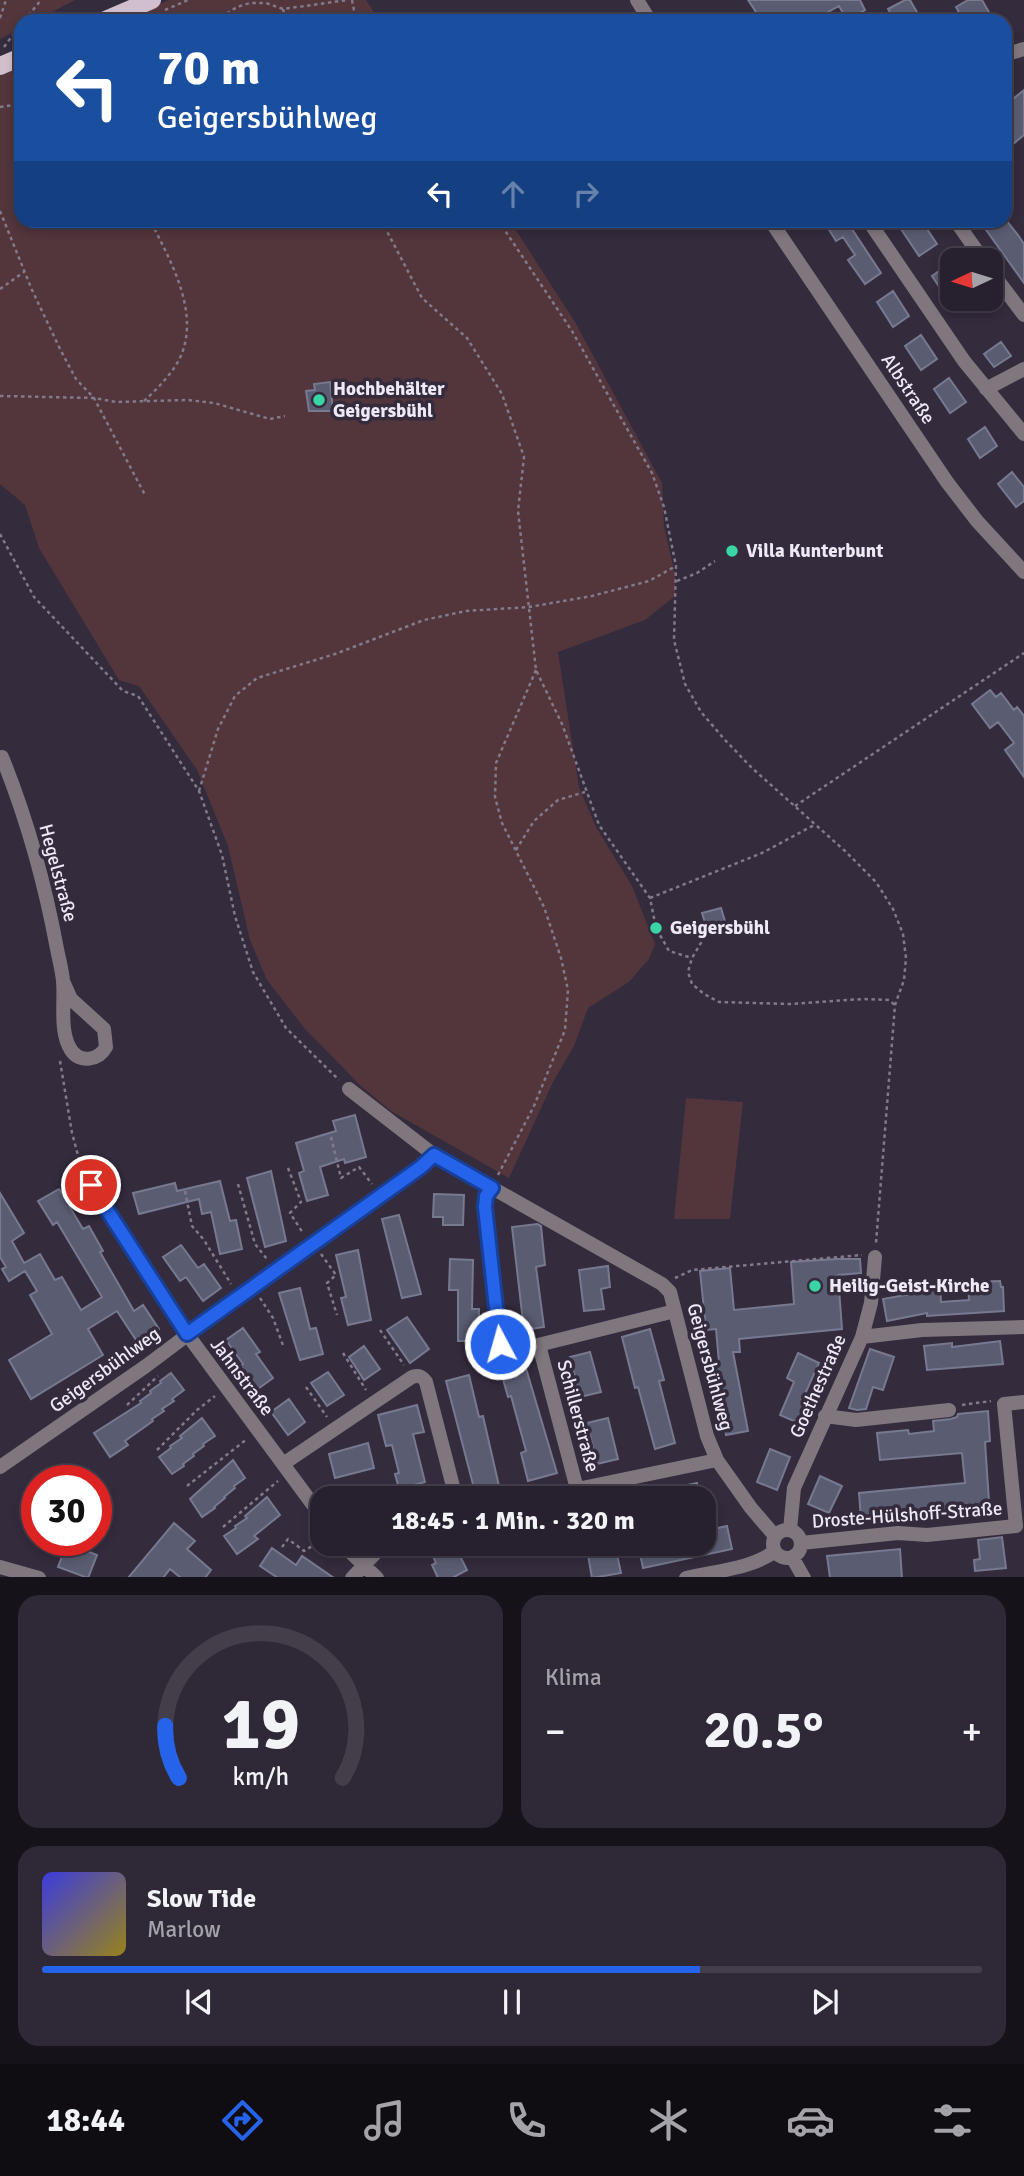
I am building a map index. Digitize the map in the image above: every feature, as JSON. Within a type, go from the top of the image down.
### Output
[{"type":"main road","points":[[119,14],[152,0]]},
{"type":"street","name":"Albstraße","points":[[775,228],[947,482],[977,521],[1024,572]]},
{"type":"street","points":[[873,228],[964,361],[1024,434]]},
{"type":"street","points":[[961,228],[975,248]]},
{"type":"street","points":[[1003,287],[1024,315]]},
{"type":"street","points":[[986,389],[1024,369]]},
{"type":"street","name":"Hegelstraße","points":[[2,758],[37,862],[63,981],[64,1024],[71,1051],[81,1058],[95,1058],[106,1047],[106,1035],[98,1021],[71,999],[63,981]]},
{"type":"street","points":[[0,794],[15,791]]},
{"type":"street","name":"Geigersbühlweg","points":[[349,1089],[434,1155],[662,1284],[670,1292],[707,1436],[717,1460],[775,1543]]},
{"type":"street","name":"Geigersbühlweg","points":[[2,1461],[146,1366],[434,1155]]},
{"type":"street","name":"Jahnstraße","points":[[91,1185],[187,1334],[310,1501]]},
{"type":"street","name":"Schillerstraße","points":[[492,1188],[486,1196],[485,1207],[500,1344],[510,1352],[539,1345],[576,1486]]},
{"type":"street","name":"Goethestraße","points":[[790,1530],[794,1488],[862,1337],[871,1303],[875,1257]]},
{"type":"street","points":[[539,1345],[675,1311]]},
{"type":"street","points":[[862,1337],[922,1330],[1024,1327]]},
{"type":"street","points":[[286,1469],[335,1428],[412,1377],[423,1377],[453,1486]]},
{"type":"street","points":[[1004,1404],[1024,1402]]},
{"type":"street","name":"Droste-Hülshoff-Straße","points":[[801,1543],[898,1533],[927,1535],[1020,1529],[1004,1404]]},
{"type":"street","points":[[825,1416],[856,1420],[949,1410]]},
{"type":"street","points":[[591,1486],[717,1460]]},
{"type":"street","points":[[686,1577],[767,1557],[781,1531],[790,1530],[797,1535],[801,1543],[792,1557],[780,1556],[775,1543]]},
{"type":"street","points":[[355,1556],[377,1577]]},
{"type":"street","points":[[352,1577],[371,1556]]},
{"type":"street","points":[[792,1557],[804,1577]]},
{"type":"street","points":[[0,1567],[38,1577]]},
{"type":"path","points":[[0,18],[6,0]]},
{"type":"path","points":[[29,14],[41,0]]},
{"type":"path","points":[[226,14],[250,3],[283,9],[350,0]]},
{"type":"path","points":[[283,9],[284,14]]},
{"type":"path","points":[[0,52],[14,34]]},
{"type":"path","points":[[0,211],[24,272],[76,379],[94,398],[145,495]]},
{"type":"path","points":[[144,401],[164,381],[180,358],[186,333],[184,299],[171,262],[154,228]]},
{"type":"path","points":[[385,228],[422,298],[467,338],[502,394],[524,457],[518,511],[536,670],[562,724],[599,825],[649,898],[656,928],[669,951],[692,958]]},
{"type":"path","points":[[503,228],[572,331],[652,473],[664,507],[676,566],[674,639],[685,684],[701,712],[724,740],[876,882],[893,908],[903,934],[906,958],[904,980],[895,1005],[875,1257],[854,1254],[692,1270],[673,1278]]},
{"type":"path","points":[[0,289],[24,272]]},
{"type":"path","points":[[0,396],[116,401],[188,400],[214,403],[270,419],[285,416]]},
{"type":"path","points":[[0,534],[34,597],[123,691],[138,696],[199,791],[222,855],[235,916],[253,972],[286,1028],[349,1089]]},
{"type":"path","points":[[677,581],[715,561]]},
{"type":"path","points":[[199,791],[218,729],[235,696],[257,678],[335,654],[424,620],[466,611],[529,607],[592,596],[649,581],[676,566]]},
{"type":"path","points":[[795,806],[1024,653]]},
{"type":"path","points":[[492,1188],[534,1107],[565,1030],[568,990],[561,958],[544,907],[502,823],[495,797],[496,763],[536,670]]},
{"type":"path","points":[[516,850],[534,821],[558,800],[586,791]]},
{"type":"path","points":[[649,898],[762,853],[816,824]]},
{"type":"path","points":[[705,936],[692,958],[688,972],[692,984],[719,1002],[790,1004],[863,999],[889,1000],[895,1005]]},
{"type":"path","points":[[71,1051],[62,1054],[59,1064],[72,1133],[83,1173],[91,1185]]},
{"type":"path","points":[[331,1137],[341,1178],[359,1167],[380,1195]]},
{"type":"path","points":[[288,1168],[301,1202],[290,1213],[316,1241],[321,1255],[336,1275],[327,1283],[337,1315]]},
{"type":"path","points":[[238,1184],[255,1244],[276,1269]]},
{"type":"path","points":[[185,1191],[192,1226],[204,1240],[239,1296]]},
{"type":"path","points":[[252,1286],[273,1318],[284,1348]]},
{"type":"path","points":[[380,1330],[412,1377]]},
{"type":"path","points":[[343,1353],[374,1402]]},
{"type":"path","points":[[306,1387],[335,1428]]},
{"type":"path","points":[[157,1450],[197,1410],[226,1388]]},
{"type":"path","points":[[949,1410],[956,1406],[992,1401],[1004,1404]]},
{"type":"path","points":[[187,1486],[258,1430]]},
{"type":"path","points":[[223,1527],[286,1469]]},
{"type":"path","points":[[282,1547],[288,1539],[304,1550],[310,1547]]},
{"type":"shaded area","points":[[0,0],[75,0],[48,14],[14,14],[14,32],[0,39]]},
{"type":"shaded area","points":[[169,0],[366,0],[375,14],[138,14]]},
{"type":"shaded area","points":[[14,68],[14,228],[515,228],[575,322],[662,483],[664,526],[675,574],[675,596],[645,620],[558,652],[579,787],[596,827],[632,886],[655,944],[649,959],[629,982],[588,1008],[574,1046],[553,1082],[509,1178],[391,1111],[361,1086],[305,1029],[267,980],[250,940],[228,846],[197,770],[139,686],[119,680],[39,548],[25,505],[0,484],[0,74]]},
{"type":"shaded area","points":[[686,1098],[743,1102],[730,1219],[674,1219]]},
{"type":"building","points":[[748,0],[860,0],[865,10],[858,14],[844,14],[839,6],[825,14],[757,14]]},
{"type":"building","points":[[910,0],[918,14],[891,14],[888,9]]},
{"type":"building","points":[[968,0],[982,0],[990,14],[960,14],[956,7]]},
{"type":"building","points":[[1024,90],[1024,135],[1013,144],[1012,98]]},
{"type":"building","points":[[828,228],[851,228],[881,273],[865,284],[848,260],[855,255],[843,237],[836,241]]},
{"type":"building","points":[[900,228],[926,228],[937,244],[919,256]]},
{"type":"building","points":[[985,228],[1012,228],[1024,244],[1024,283],[1003,254],[1003,248],[999,248]]},
{"type":"building","points":[[940,270],[940,288],[932,276]]},
{"type":"building","points":[[893,291],[909,316],[893,327],[877,302]]},
{"type":"building","points":[[921,335],[937,359],[921,370],[905,346]]},
{"type":"building","points":[[1001,342],[1011,356],[994,367],[984,354]]},
{"type":"building","points":[[949,378],[966,402],[950,413],[934,389]]},
{"type":"building","name":"Hochbehälter Geigersbühl","points":[[330,382],[333,411],[309,411],[306,391],[315,390],[314,384]]},
{"type":"building","points":[[985,427],[997,446],[980,458],[968,439]]},
{"type":"building","points":[[1012,472],[1024,487],[1024,501],[1016,507],[998,484]]},
{"type":"building","points":[[990,690],[996,697],[1001,693],[1014,710],[1017,707],[1024,716],[1024,777],[1005,750],[1014,743],[998,722],[990,728],[972,704]]},
{"type":"building","points":[[721,908],[725,921],[706,926],[702,913]]},
{"type":"building","points":[[355,1115],[366,1157],[345,1163],[344,1159],[320,1167],[328,1195],[307,1201],[299,1173],[304,1171],[296,1143],[336,1131],[333,1121]]},
{"type":"building","points":[[271,1171],[286,1241],[265,1247],[247,1178]]},
{"type":"building","points":[[220,1181],[230,1221],[236,1220],[242,1249],[220,1254],[211,1212],[202,1214],[199,1199],[139,1214],[133,1193],[175,1183],[177,1191]]},
{"type":"building","points":[[59,1189],[83,1229],[89,1226],[103,1251],[100,1252],[134,1311],[143,1305],[159,1329],[138,1343],[117,1311],[88,1329],[103,1355],[31,1399],[9,1360],[52,1334],[30,1295],[37,1291],[25,1271],[9,1281],[2,1269],[6,1267],[0,1257],[0,1193],[24,1233],[12,1241],[24,1263],[40,1254],[55,1280],[62,1277],[81,1310],[102,1297],[57,1222],[53,1225],[38,1201]]},
{"type":"building","points":[[434,1194],[464,1195],[463,1225],[443,1225],[443,1217],[433,1217]]},
{"type":"building","points":[[399,1215],[421,1294],[402,1298],[382,1219]]},
{"type":"building","points":[[537,1224],[541,1226],[545,1265],[536,1267],[544,1327],[524,1330],[512,1227]]},
{"type":"building","points":[[181,1245],[198,1268],[204,1264],[221,1288],[203,1301],[186,1277],[180,1281],[163,1257]]},
{"type":"building","points":[[358,1250],[371,1320],[348,1325],[341,1298],[346,1297],[336,1255]]},
{"type":"building","points":[[450,1259],[473,1260],[472,1309],[479,1309],[479,1341],[458,1341],[458,1290],[449,1290]]},
{"type":"building","points":[[860,1259],[861,1273],[838,1275],[842,1329],[739,1339],[740,1352],[733,1352],[748,1431],[726,1435],[717,1391],[712,1393],[706,1367],[719,1363],[716,1329],[706,1330],[700,1271],[730,1268],[734,1310],[794,1304],[791,1262]]},
{"type":"building","points":[[608,1266],[610,1287],[601,1289],[604,1309],[584,1311],[579,1270]]},
{"type":"building","points":[[1000,1281],[1003,1287],[1004,1311],[927,1316],[927,1313],[887,1321],[883,1299],[922,1292],[921,1287],[940,1285],[941,1302],[969,1300],[968,1282]]},
{"type":"building","points":[[300,1288],[310,1329],[316,1328],[323,1354],[300,1360],[279,1293]]},
{"type":"building","points":[[407,1317],[429,1349],[410,1363],[387,1330]]},
{"type":"building","points":[[243,1328],[260,1352],[256,1354],[273,1378],[255,1391],[239,1367],[243,1364],[226,1340]]},
{"type":"building","points":[[650,1329],[664,1380],[659,1381],[675,1443],[655,1449],[622,1337]]},
{"type":"building","points":[[1000,1341],[1003,1364],[927,1370],[924,1346],[952,1343],[952,1347]]},
{"type":"building","points":[[364,1346],[380,1369],[364,1380],[349,1357]]},
{"type":"building","points":[[870,1349],[894,1357],[883,1390],[873,1387],[866,1409],[849,1408]]},
{"type":"building","points":[[590,1352],[601,1392],[580,1397],[570,1357]]},
{"type":"building","points":[[798,1353],[819,1363],[801,1403],[804,1405],[796,1422],[780,1415],[794,1382],[787,1378]]},
{"type":"building","points":[[525,1365],[557,1473],[528,1481],[521,1453],[526,1451],[511,1396],[508,1397],[501,1372]]},
{"type":"building","points":[[328,1372],[344,1395],[327,1406],[311,1383]]},
{"type":"building","points":[[171,1373],[184,1390],[162,1409],[164,1411],[152,1419],[153,1421],[125,1441],[128,1445],[110,1457],[94,1433],[141,1403],[160,1381]]},
{"type":"building","points":[[469,1375],[479,1417],[483,1416],[499,1486],[473,1486],[446,1381]]},
{"type":"building","points":[[289,1399],[305,1422],[288,1435],[271,1412]]},
{"type":"building","points":[[417,1405],[424,1432],[413,1434],[425,1482],[398,1486],[395,1474],[399,1473],[392,1445],[386,1446],[378,1415]]},
{"type":"building","points":[[988,1411],[990,1441],[985,1442],[990,1516],[968,1518],[968,1511],[861,1519],[859,1493],[965,1483],[962,1453],[880,1460],[877,1433],[908,1430],[909,1434],[934,1431],[933,1421],[951,1419],[958,1414]]},
{"type":"building","points":[[202,1418],[215,1436],[172,1474],[159,1457]]},
{"type":"building","points":[[608,1418],[618,1459],[597,1464],[587,1423]]},
{"type":"building","points":[[368,1443],[374,1468],[335,1478],[329,1454]]},
{"type":"building","points":[[770,1449],[790,1457],[777,1490],[757,1482]]},
{"type":"building","points":[[233,1460],[245,1478],[202,1517],[190,1499]]},
{"type":"building","points":[[820,1476],[842,1486],[829,1513],[808,1504]]},
{"type":"building","points":[[267,1497],[280,1515],[254,1536],[258,1539],[237,1554],[224,1536],[236,1528],[235,1526],[247,1518],[245,1516]]},
{"type":"building","points":[[174,1523],[195,1541],[187,1549],[211,1570],[206,1577],[180,1577],[170,1569],[164,1577],[129,1577]]},
{"type":"building","points":[[727,1526],[732,1549],[716,1552],[716,1528]]},
{"type":"building","points":[[1002,1537],[1006,1568],[975,1571],[974,1560],[980,1559],[978,1540]]},
{"type":"building","points":[[272,1548],[296,1565],[302,1556],[333,1577],[276,1577],[260,1566]]},
{"type":"building","points":[[900,1549],[902,1577],[830,1577],[827,1556]]},
{"type":"building","points":[[62,1556],[97,1556],[88,1577],[58,1567]]},
{"type":"building","points":[[433,1556],[460,1556],[467,1570],[454,1577],[438,1577],[432,1565],[436,1563]]},
{"type":"building","points":[[588,1556],[617,1556],[621,1573],[592,1577]]},
{"type":"building","points":[[640,1556],[699,1556],[643,1568]]},
{"type":"place","name":"Hochbehälter Geigersbühl","points":[[319,400]]},
{"type":"place","name":"Villa Kunterbunt","points":[[732,551]]},
{"type":"place","name":"Geigersbühl","points":[[656,928]]},
{"type":"place","name":"Heilig-Geist-Kirche","points":[[815,1286]]},
{"type":"route","points":[[91,1185],[187,1334],[434,1155],[492,1188],[486,1196],[485,1207],[500,1344]]}]
